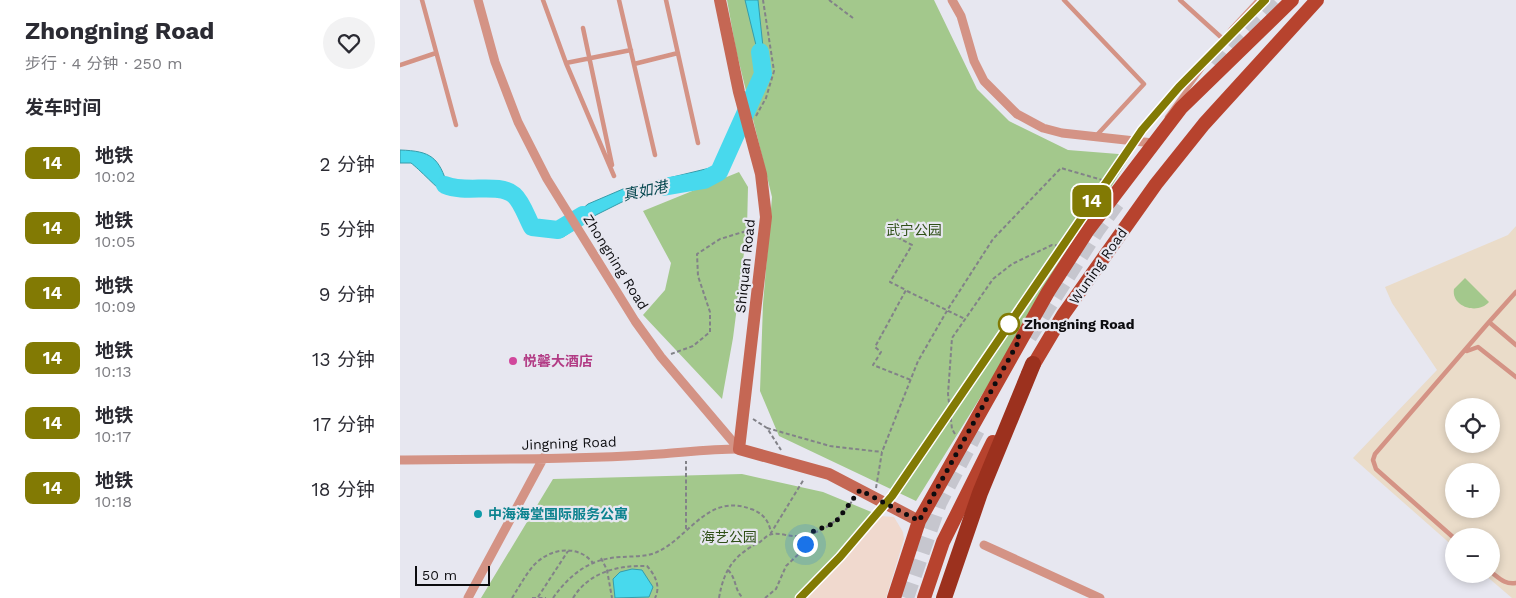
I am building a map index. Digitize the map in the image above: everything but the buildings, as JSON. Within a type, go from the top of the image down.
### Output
[{"type":"highway","points":[[944,598],[980,493],[1034,364]]},
{"type":"main road","points":[[894,598],[919,521],[1048,292],[1078,246],[1121,185],[1181,108],[1292,0]]},
{"type":"main road","name":"Wuning Road","points":[[924,598],[943,542],[1034,364],[1063,315],[1156,184],[1204,124],[1317,0]]},
{"type":"street","name":"Zhongning Road","points":[[478,0],[496,62],[518,122],[547,179],[635,321],[661,357],[739,449]]},
{"type":"street","name":"Shiquan Road","points":[[720,0],[739,92],[761,174],[765,227],[739,449]]},
{"type":"street","points":[[952,0],[961,16],[974,61],[984,81],[1017,114],[1043,128],[1153,143]]},
{"type":"street","points":[[739,449],[828,474],[919,521]]},
{"type":"street","name":"Jingning Road","points":[[400,460],[660,454],[739,449]]},
{"type":"street","points":[[468,598],[544,457]]},
{"type":"street","points":[[984,545],[1100,598]]},
{"type":"lane","points":[[422,0],[456,125]]},
{"type":"lane","points":[[543,0],[566,64],[614,176],[583,28]]},
{"type":"lane","points":[[619,0],[655,155]]},
{"type":"lane","points":[[666,0],[698,143]]},
{"type":"lane","points":[[1064,0],[1144,84],[1096,136]]},
{"type":"lane","points":[[1180,0],[1223,39]]},
{"type":"lane","points":[[1153,143],[1171,108],[1223,39],[1258,0]]},
{"type":"lane","points":[[566,64],[631,50]]},
{"type":"lane","points":[[400,65],[436,53]]},
{"type":"lane","points":[[634,64],[678,54]]},
{"type":"lane","points":[[1445,530],[1376,469],[1373,460],[1375,454],[1516,292]]},
{"type":"lane","points":[[1489,322],[1516,345]]},
{"type":"lane","points":[[1462,353],[1478,347],[1516,377]]},
{"type":"lane","points":[[1500,579],[1516,583]]},
{"type":"path","points":[[749,129],[766,98],[774,72],[763,0]]},
{"type":"path","points":[[830,0],[853,18]]},
{"type":"path","points":[[875,497],[882,452],[918,361],[992,239],[1062,168],[1121,185]]},
{"type":"path","points":[[898,219],[889,233],[912,246],[890,282],[965,319]]},
{"type":"path","points":[[661,357],[693,346],[710,332],[710,312],[698,276],[697,254],[720,239],[747,230],[765,227]]},
{"type":"path","points":[[961,444],[952,429],[948,394],[952,338],[992,279],[1012,264],[1052,245],[1078,246]]},
{"type":"path","points":[[906,290],[874,347],[880,352],[873,364],[911,380]]},
{"type":"path","points":[[744,413],[768,428],[830,446],[882,452]]},
{"type":"path","points":[[768,428],[780,445],[785,462]]},
{"type":"path","points":[[686,451],[686,529]]},
{"type":"path","points":[[720,598],[722,582],[728,570],[743,550],[771,533],[810,469]]},
{"type":"path","points":[[771,533],[797,536],[835,523],[860,490]]},
{"type":"path","points":[[553,598],[568,579],[601,558],[634,556],[660,551],[677,539],[702,516],[722,507],[747,508],[763,516],[770,524],[771,533]]},
{"type":"path","points":[[765,598],[776,589],[786,566],[803,550],[806,534]]},
{"type":"path","points":[[512,598],[534,564],[547,555],[569,550],[586,555],[593,563]]},
{"type":"path","points":[[538,597],[569,550]]},
{"type":"path","points":[[601,558],[607,570],[612,598]]},
{"type":"path","points":[[573,598],[586,582],[607,570],[631,566],[647,566],[653,572],[658,586],[656,597]]},
{"type":"path","points":[[728,570],[734,578],[736,590],[743,598]]},
{"type":"path","points":[[532,598],[546,598]]},
{"type":"shaded area","points":[[1516,226],[1516,598],[1512,598],[1494,583],[1500,583],[1500,528],[1445,528],[1445,539],[1353,458],[1437,370],[1392,303],[1385,287],[1508,235]]},
{"type":"shaded area","points":[[881,516],[894,517],[903,532],[904,539],[886,598],[806,598]]},
{"type":"green space","name":"武宁公园","points":[[727,0],[934,0],[977,89],[1009,121],[1068,150],[1131,155],[916,501],[779,436],[760,391],[763,304],[772,197],[736,50]]},
{"type":"green space","points":[[739,172],[748,187],[747,229],[733,338],[722,399],[643,315],[665,290],[671,263],[643,211]]},
{"type":"green space","points":[[1465,278],[1489,302],[1484,306],[1472,308],[1466,307],[1457,300],[1454,295],[1454,289]]},
{"type":"green space","name":"海艺公园","points":[[742,474],[823,492],[881,516],[806,598],[481,598],[553,479]]},
{"type":"water","points":[[745,0],[758,0],[766,75],[754,113],[750,104],[763,74]]},
{"type":"water","points":[[737,117],[740,126],[739,143],[719,172],[696,181],[632,197],[596,215],[563,237],[531,233],[509,199],[493,196],[451,195],[438,188],[411,163],[400,163],[400,150],[419,152],[426,154],[437,162],[448,187],[518,191],[532,226],[558,230],[588,204],[623,189],[714,167]]},
{"type":"water","points":[[632,569],[642,570],[653,587],[649,597],[615,598],[613,579],[620,572]]},
{"type":"waterway","name":"真如港","points":[[663,187],[704,180],[719,172],[763,74],[760,52]]},
{"type":"waterway","name":"真如港","points":[[445,185],[463,189],[491,188],[508,191],[519,202],[532,227],[558,230],[583,215]]},
{"type":"tunnel","points":[[1217,67],[1238,41],[1277,0]]},
{"type":"tunnel","points":[[1029,337],[1097,230],[1117,203]]},
{"type":"tunnel","points":[[906,598],[939,503],[977,430]]},
{"type":"metro line","name":"14","points":[[800,598],[840,557],[892,496],[1110,174],[1142,130],[1179,87],[1265,0]]},
{"type":"place","name":"Zhongning Road","points":[[1009,324]]},
{"type":"place","name":"悦馨大酒店","points":[[513,361]]},
{"type":"place","name":"中海海堂国际服务公寓","points":[[478,514]]},
{"type":"route","points":[[805,544],[806,534],[819,531],[835,523],[845,513],[860,490],[919,521],[1020,339],[1009,324]]}]
